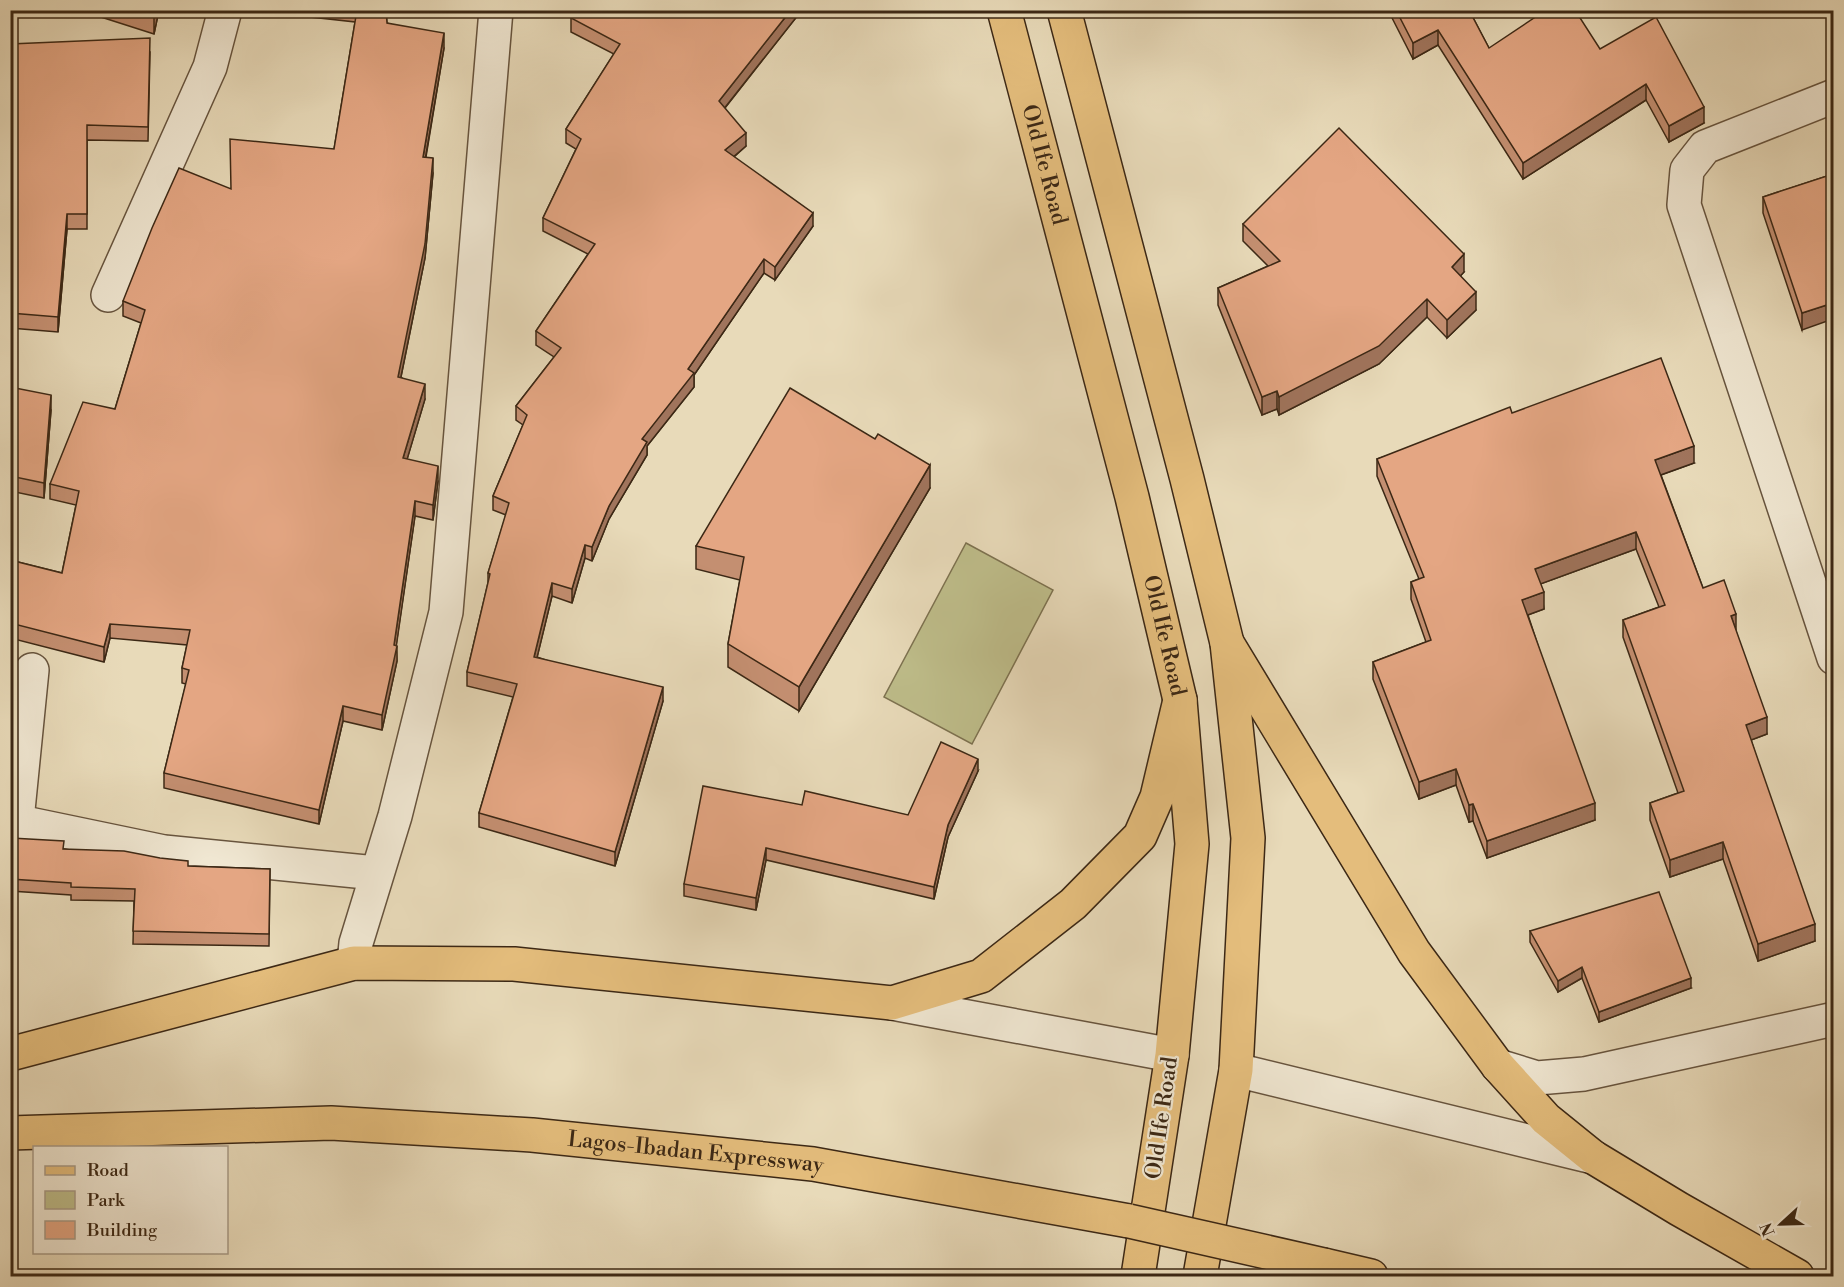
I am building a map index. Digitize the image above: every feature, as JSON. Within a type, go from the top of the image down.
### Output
[{"type":"main road","name":"Old Ife Road","points":[[1004,10],[1132,497],[1180,700],[1192,844],[1172,1055],[1138,1276]]},
{"type":"main road","points":[[1064,10],[1227,643],[1248,838],[1236,1070],[1200,1276]]},
{"type":"main road","points":[[1227,643],[1414,952],[1498,1066],[1546,1119],[1593,1157],[1797,1276]]},
{"type":"main road","points":[[10,1054],[354,963],[514,964],[892,1003],[981,976],[1073,904],[1140,836],[1157,797],[1180,700]]},
{"type":"main road","name":"Lagos-Ibadan Expressway","points":[[10,1133],[331,1123],[532,1135],[813,1164],[1129,1221],[1371,1276]]},
{"type":"street","points":[[108,295],[210,67],[225,10]]},
{"type":"street","points":[[354,963],[356,943],[395,816],[446,612],[496,10]]},
{"type":"street","points":[[1833,96],[1705,147],[1686,170],[1684,205],[1833,658]]},
{"type":"street","points":[[32,670],[14,820],[164,852],[376,873]]},
{"type":"street","points":[[892,1003],[1172,1055]]},
{"type":"street","points":[[1498,1066],[1537,1078],[1584,1074],[1833,1019]]},
{"type":"street","points":[[1236,1070],[1593,1157]]},
{"type":"green space","points":[[966,543],[1053,590],[972,744],[884,697]]},
{"type":"building","points":[[133,10],[156,10],[154,17]]},
{"type":"building","points":[[357,10],[386,10],[387,23],[444,33],[423,157],[433,158],[425,244],[398,377],[425,384],[403,458],[438,466],[433,505],[415,501],[394,645],[397,646],[382,715],[343,706],[319,810],[164,773],[189,670],[182,668],[190,630],[110,624],[104,647],[10,623],[10,560],[62,573],[79,491],[50,484],[83,402],[115,409],[145,310],[123,301],[179,168],[231,189],[230,139],[334,149]]},
{"type":"building","points":[[575,10],[791,10],[719,101],[746,133],[725,150],[813,213],[775,267],[764,259],[688,369],[694,373],[642,439],[647,442],[609,506],[592,547],[585,545],[572,589],[552,583],[534,657],[663,687],[615,852],[479,813],[517,684],[467,672],[490,574],[488,573],[509,503],[493,496],[527,415],[516,406],[561,348],[536,331],[595,244],[543,218],[581,139],[566,129],[620,44],[571,18]]},
{"type":"building","points":[[1396,10],[1469,10],[1489,48],[1546,10],[1575,10],[1600,49],[1656,17],[1704,107],[1669,126],[1646,84],[1523,163],[1438,30],[1413,43]]},
{"type":"building","points":[[150,38],[148,127],[87,125],[87,214],[67,214],[58,317],[10,313],[10,44]]},
{"type":"building","points":[[1833,125],[1833,147],[1827,128]]},
{"type":"building","points":[[1339,128],[1464,254],[1452,267],[1476,292],[1447,320],[1427,299],[1379,346],[1279,397],[1277,391],[1262,397],[1218,288],[1280,261],[1243,224]]},
{"type":"building","points":[[1833,174],[1833,303],[1802,313],[1763,197]]},
{"type":"building","points":[[1661,358],[1694,446],[1655,460],[1703,588],[1724,580],[1736,614],[1731,616],[1767,717],[1746,725],[1815,924],[1758,944],[1723,842],[1670,860],[1650,803],[1684,791],[1623,620],[1665,605],[1636,532],[1535,569],[1544,592],[1522,600],[1595,803],[1487,841],[1473,804],[1469,805],[1456,769],[1419,782],[1373,662],[1431,640],[1411,582],[1424,577],[1377,459],[1510,407],[1512,413]]},
{"type":"building","points":[[10,387],[51,395],[44,483],[10,476]]},
{"type":"building","points":[[790,388],[875,439],[878,434],[930,465],[799,687],[728,644],[744,557],[696,546]]},
{"type":"building","points":[[941,742],[978,759],[948,825],[934,887],[766,848],[756,898],[684,884],[703,786],[802,805],[805,791],[908,815]]},
{"type":"building","points":[[11,838],[64,841],[63,849],[124,851],[188,861],[188,866],[270,869],[269,934],[133,931],[135,889],[71,887],[71,883],[10,879]]},
{"type":"building","points":[[1659,892],[1691,978],[1599,1012],[1582,967],[1558,981],[1530,931]]}]
